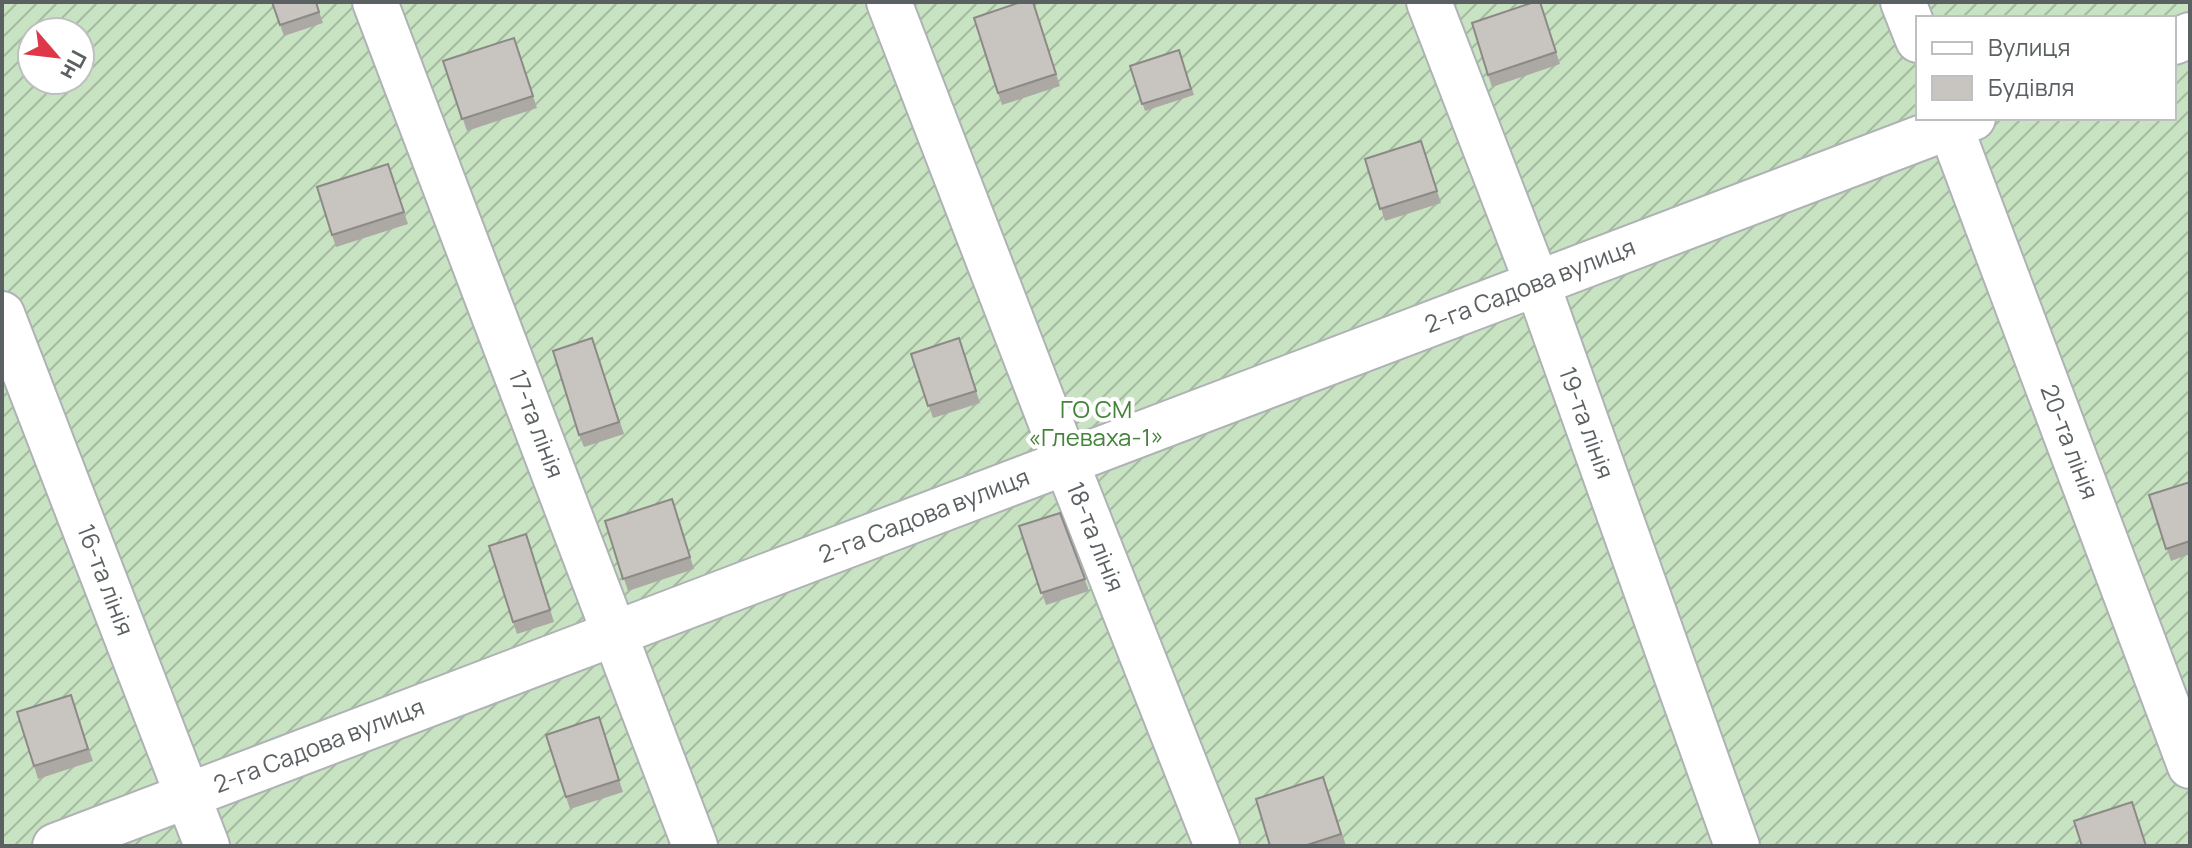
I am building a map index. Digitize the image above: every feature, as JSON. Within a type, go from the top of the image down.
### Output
[{"type":"street","name":"17-та лінія","points":[[375,2],[695,846]]},
{"type":"street","name":"18-та лінія","points":[[889,2],[1217,846]]},
{"type":"street","name":"19-та лінія","points":[[1429,2],[1537,283],[1737,846]]},
{"type":"street","points":[[1903,2],[1916,35]]},
{"type":"street","name":"2-га Садова вулиця","points":[[55,846],[1957,121]]},
{"type":"street","name":"20-та лінія","points":[[1957,121],[2190,766]]},
{"type":"street","name":"16-та лінія","points":[[2,314],[207,846]]},
{"type":"green space","name":"ГО СМ «Глеваха-1»","points":[[2,2],[2190,2],[2190,846],[2,846]]},
{"type":"building","points":[[272,2],[316,2],[319,12],[280,25]]},
{"type":"building","points":[[1021,2],[1033,2],[1056,74],[998,93],[974,18]]},
{"type":"building","points":[[1540,2],[1556,52],[1488,75],[1472,23]]},
{"type":"building","points":[[514,38],[533,96],[462,119],[443,61]]},
{"type":"building","points":[[1179,50],[1191,89],[1142,104],[1130,66]]},
{"type":"building","points":[[1421,141],[1437,191],[1380,209],[1365,159]]},
{"type":"building","points":[[388,164],[404,212],[332,235],[317,187]]},
{"type":"building","points":[[592,338],[619,422],[579,435],[553,351]]},
{"type":"building","points":[[959,338],[976,391],[928,406],[911,354]]},
{"type":"building","points":[[2190,482],[2190,541],[2166,549],[2149,495]]},
{"type":"building","points":[[672,499],[690,557],[623,579],[605,521]]},
{"type":"building","points":[[1060,513],[1085,579],[1041,593],[1019,526]]},
{"type":"building","points":[[526,534],[550,610],[513,622],[489,546]]},
{"type":"building","points":[[71,695],[88,749],[34,766],[17,712]]},
{"type":"building","points":[[599,717],[619,780],[566,797],[546,735]]},
{"type":"building","points":[[1323,777],[1341,834],[1304,846],[1270,846],[1256,799]]},
{"type":"building","points":[[2132,802],[2146,846],[2082,846],[2074,821]]}]
